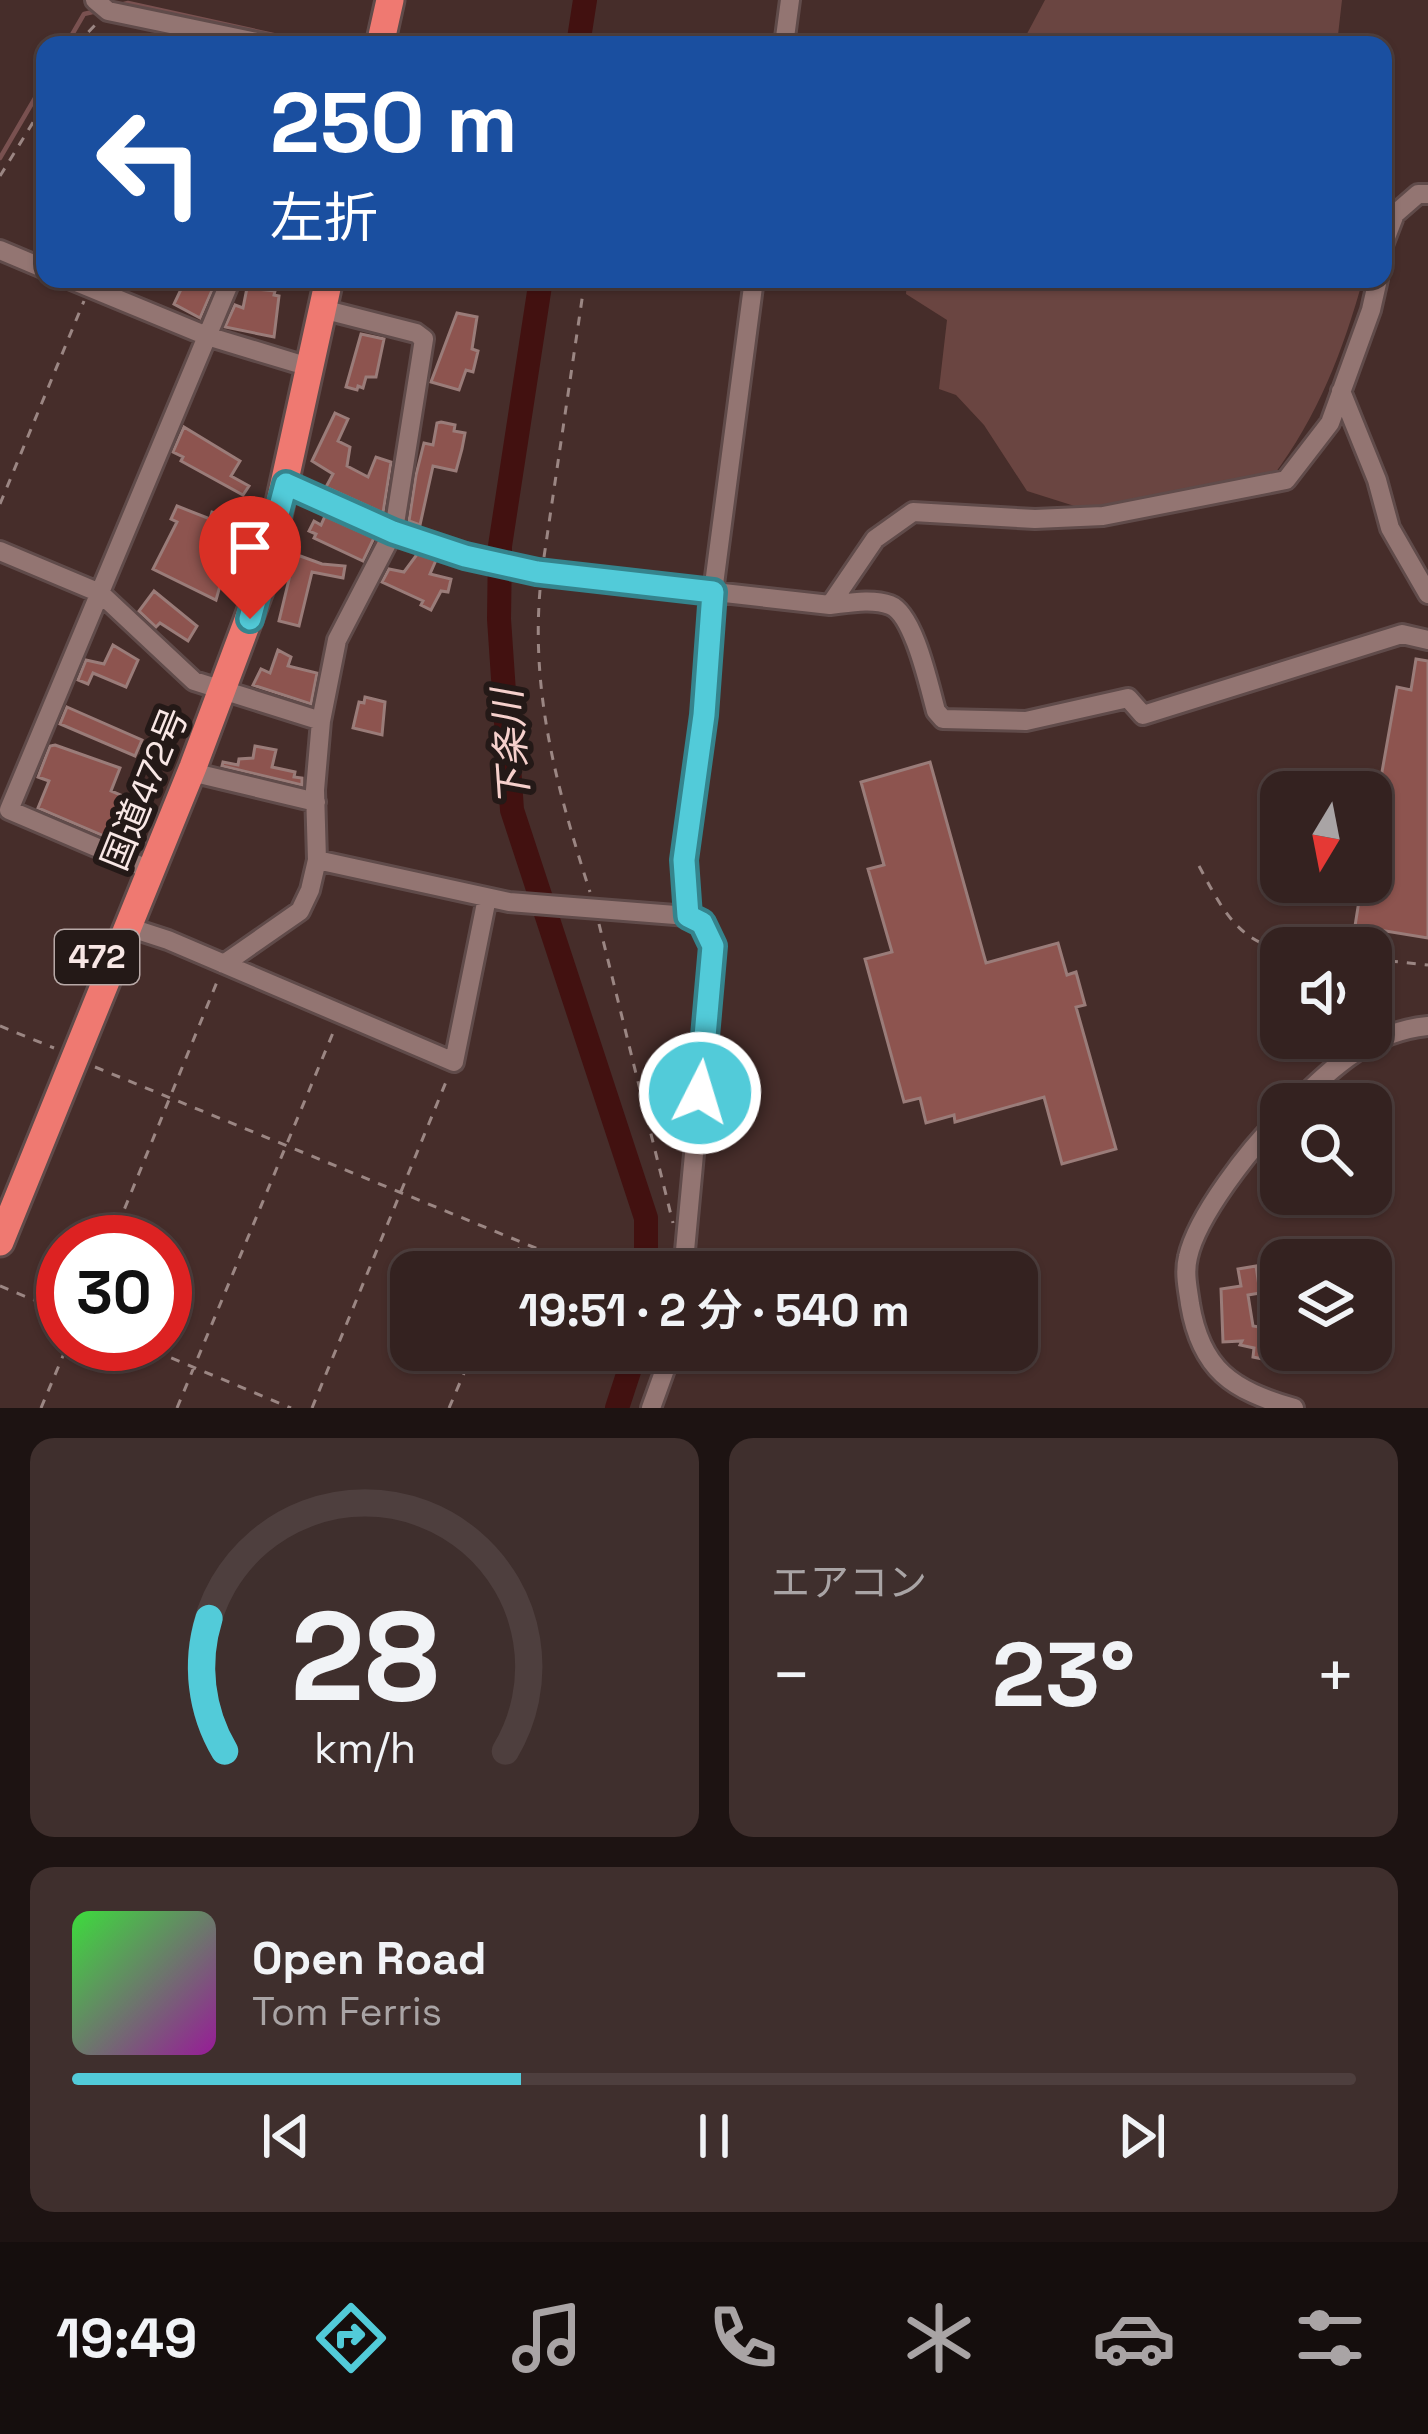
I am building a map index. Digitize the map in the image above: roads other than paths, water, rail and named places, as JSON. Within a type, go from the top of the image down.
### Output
[{"type":"highway","points":[[367,36],[375,0]]},
{"type":"highway","points":[[382,36],[390,0]]},
{"type":"highway","name":"国道472号","points":[[0,1194],[128,927],[143,867],[191,772],[267,500],[313,288]]},
{"type":"highway","name":"国道472号","points":[[0,1243],[66,1055],[214,688],[263,580],[327,288]]},
{"type":"street","points":[[785,36],[790,0]]},
{"type":"street","points":[[101,6],[233,36]]},
{"type":"street","points":[[1392,219],[1418,194],[1428,194]]},
{"type":"street","points":[[0,250],[36,265]]},
{"type":"street","points":[[89,288],[208,336],[296,363]]},
{"type":"street","points":[[143,867],[9,810],[227,288]]},
{"type":"street","points":[[688,916],[684,860],[753,288]]},
{"type":"street","points":[[830,604],[875,539],[913,512],[1035,519],[1103,516],[1286,480],[1330,423],[1376,288]]},
{"type":"street","points":[[224,964],[300,911],[317,860],[321,722],[338,640],[393,531],[424,339],[322,309]]},
{"type":"street","points":[[1341,391],[1377,480],[1390,528],[1428,594]]},
{"type":"street","points":[[286,484],[393,531],[465,556],[540,572],[830,604],[891,605],[908,620],[936,711],[943,719],[1026,721],[1128,698],[1143,715],[1402,634],[1428,640]]},
{"type":"street","points":[[0,551],[100,593],[194,681],[321,722]]},
{"type":"street","points":[[191,772],[316,802]]},
{"type":"street","points":[[317,860],[509,902],[688,916],[702,923],[713,946],[684,1251]]},
{"type":"street","points":[[128,927],[454,1062],[487,898]]},
{"type":"street","points":[[1317,1083],[1344,1057],[1383,1036],[1428,1027]]},
{"type":"street","points":[[1260,1138],[1218,1198],[1188,1256],[1186,1280],[1207,1359],[1240,1387],[1294,1408]]},
{"type":"street","points":[[651,1408],[664,1371]]},
{"type":"waterway","name":"下条川","points":[[579,36],[585,0]]},
{"type":"waterway","points":[[120,5],[278,36]]},
{"type":"waterway","points":[[71,36],[84,14],[97,11]]},
{"type":"waterway","points":[[0,158],[36,96]]},
{"type":"waterway","name":"下条川","points":[[540,288],[500,546],[499,619],[512,810],[646,1218],[646,1251]]},
{"type":"waterway","name":"下条川","points":[[617,1408],[629,1371]]}]
